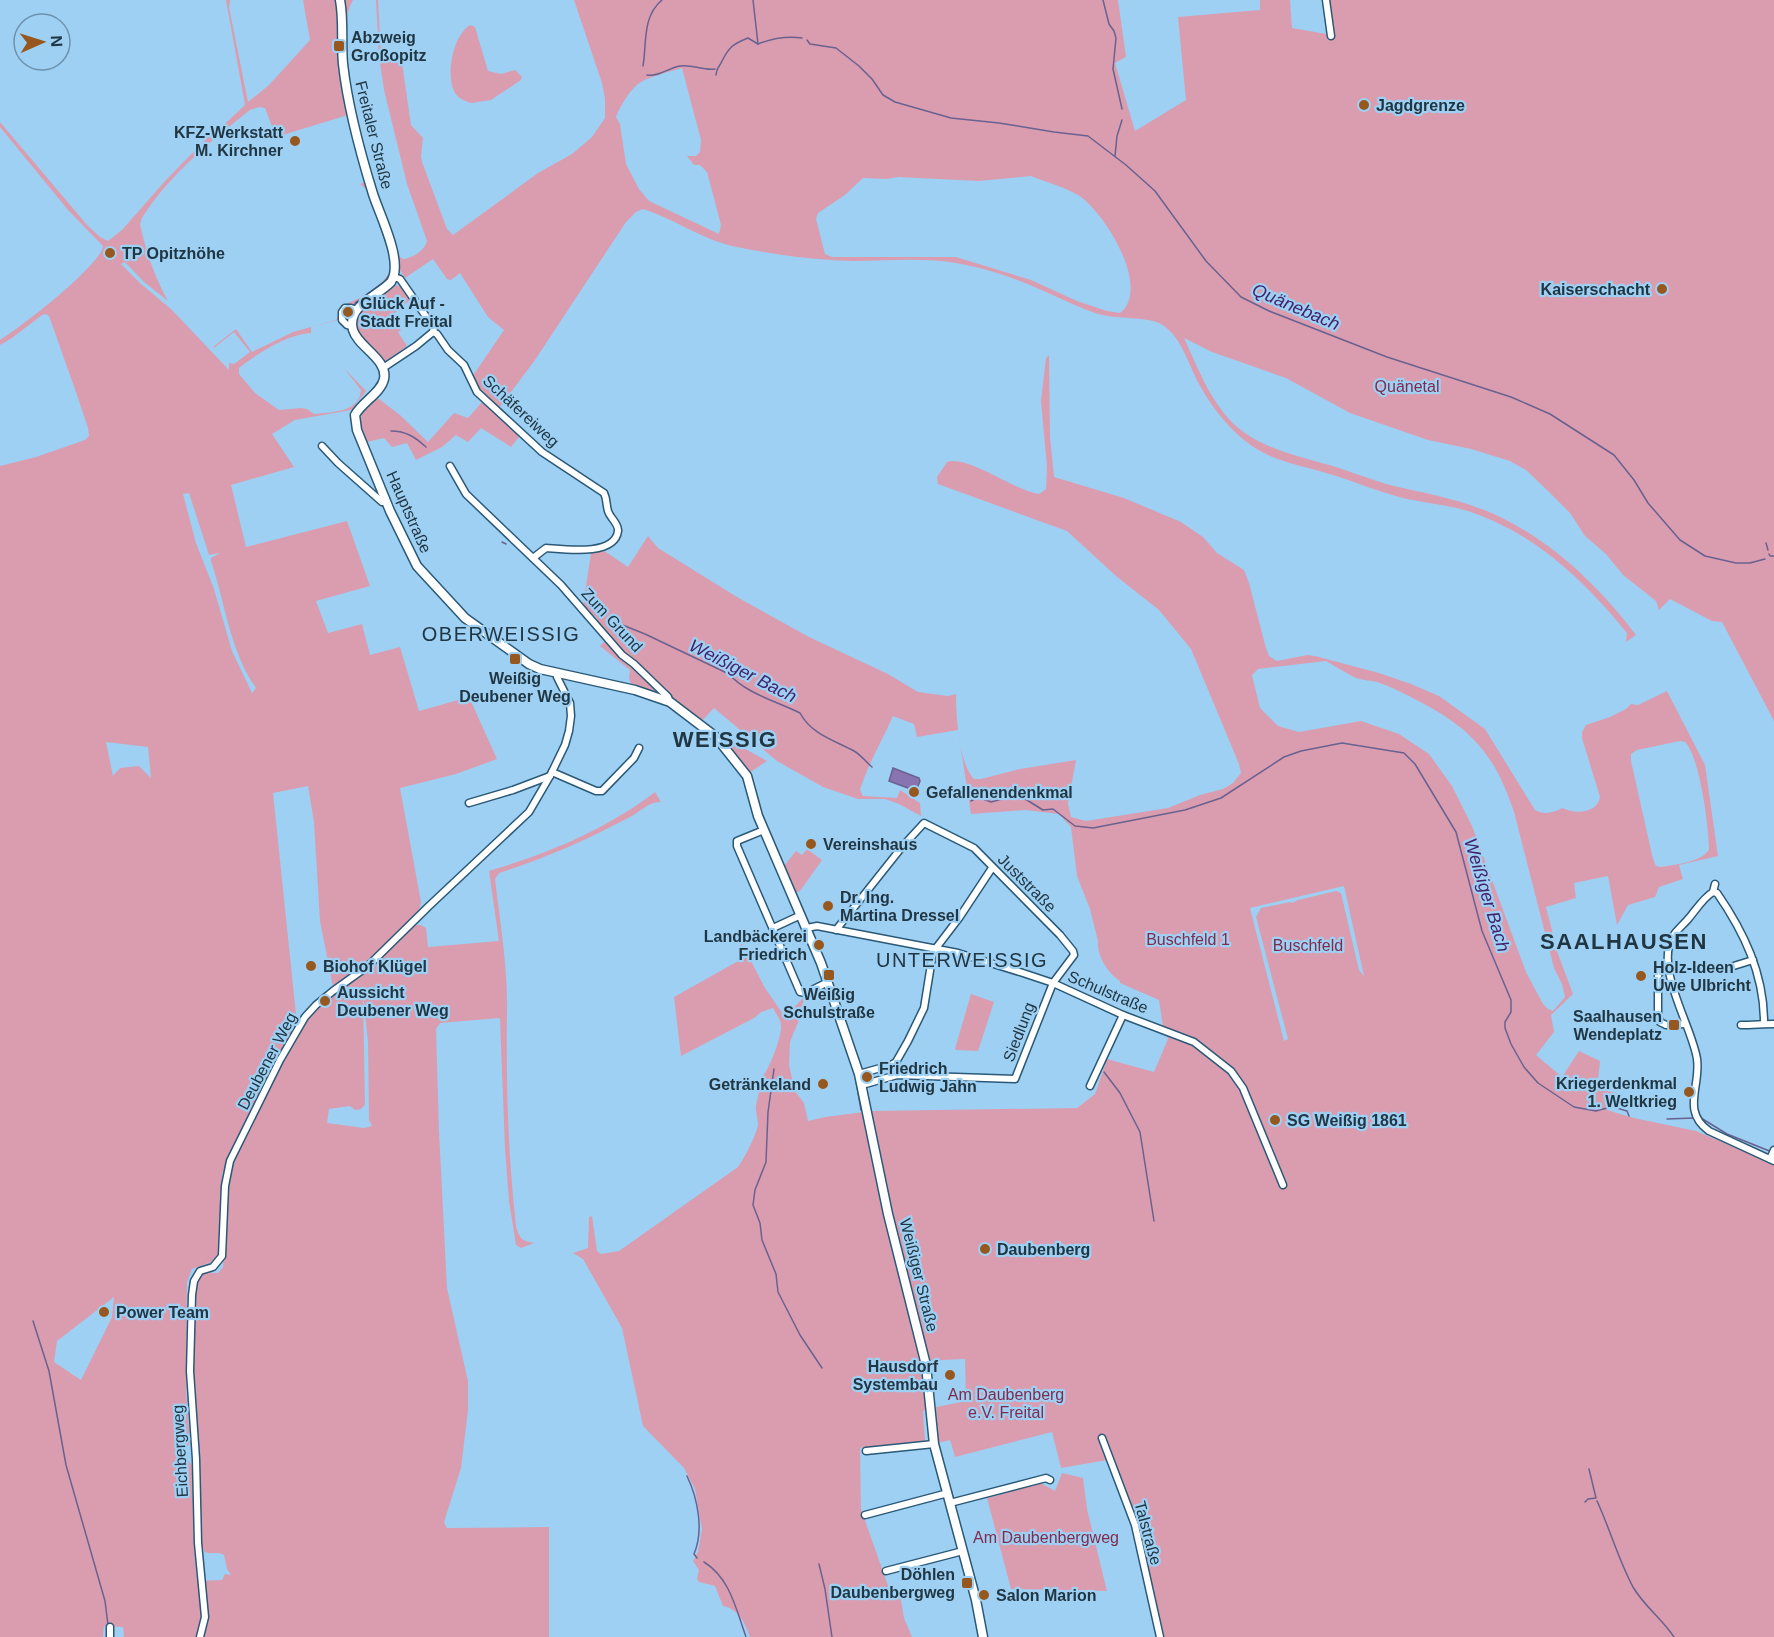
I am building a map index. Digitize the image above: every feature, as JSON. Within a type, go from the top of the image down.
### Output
[{"type":"street","points":[[1326,0],[1331,36]]},
{"type":"street","name":"Freitaler Straße","points":[[342,2],[343,63],[351,114],[394,258],[394,277]]},
{"type":"street","points":[[394,277],[387,286],[357,310],[352,326],[357,337],[383,368],[433,332]]},
{"type":"street","name":"Schäfereiweg","points":[[394,277],[400,279],[434,328],[433,332],[464,365],[477,392],[542,452],[604,493],[606,497],[608,512],[618,529],[612,540],[601,546],[583,550],[546,548],[533,558]]},
{"type":"street","name":"Hauptstraße","points":[[383,368],[383,382],[357,411],[354,419],[357,430],[413,560],[451,604],[480,630],[529,664],[558,674],[635,690],[670,702],[716,736],[747,776],[764,830],[828,982],[860,1074],[868,1114]]},
{"type":"street","points":[[322,446],[382,502],[386,499]]},
{"type":"street","name":"Zum Grund","points":[[450,466],[466,494],[573,597],[622,655],[660,689],[670,702]]},
{"type":"street","name":"Deubener Weg","points":[[206,1268],[218,1264],[222,1256],[225,1186],[230,1161],[280,1060],[305,1017],[333,991],[368,966],[529,812],[565,745],[571,716],[570,703],[557,677],[558,674]]},
{"type":"street","points":[[469,803],[513,790],[551,774],[596,791],[602,791],[634,758],[639,748]]},
{"type":"street","name":"Juststraße","points":[[836,930],[924,823],[970,846],[1060,934],[1073,951],[1072,958],[1053,982]]},
{"type":"street","points":[[764,830],[737,841],[736,844],[800,992],[806,993],[828,982]]},
{"type":"street","points":[[860,1074],[896,1062],[920,1018],[926,1000],[933,952],[992,868]]},
{"type":"street","points":[[1715,884],[1713,892],[1673,936],[1669,948],[1669,967],[1676,997],[1697,1061],[1693,1100],[1696,1115],[1700,1123],[1709,1131],[1749,1150],[1773,1155]]},
{"type":"street","points":[[1713,892],[1735,920],[1753,960],[1762,993],[1764,1022]]},
{"type":"street","points":[[773,928],[801,915]]},
{"type":"street","name":"Schulstraße","points":[[807,928],[817,926],[958,954],[1053,982],[1123,1015],[1194,1042],[1231,1071],[1248,1098],[1283,1185]]},
{"type":"street","points":[[1727,968],[1753,960]]},
{"type":"street","points":[[1669,967],[1658,974],[1658,1016],[1660,1022],[1666,1025],[1685,1024]]},
{"type":"street","name":"Siedlung","points":[[862,1085],[893,1075],[1015,1079],[1053,982]]},
{"type":"street","points":[[1090,1086],[1123,1015]]},
{"type":"street","points":[[1742,1025],[1760,1025],[1764,1022],[1774,1024]]},
{"type":"street","points":[[891,1065],[893,1075]]},
{"type":"street","name":"Weißiger Straße","points":[[868,1114],[888,1214],[926,1365],[934,1444],[983,1637]]},
{"type":"street","name":"Eichbergweg","points":[[200,1637],[205,1617],[198,1543],[196,1460],[190,1371],[194,1281],[206,1268]]},
{"type":"street","name":"Talstraße","points":[[1102,1438],[1135,1525],[1160,1637]]},
{"type":"street","points":[[866,1451],[934,1444]]},
{"type":"street","points":[[950,1503],[1046,1478],[1050,1480]]},
{"type":"street","points":[[865,1515],[948,1493]]},
{"type":"street","points":[[886,1571],[963,1551]]},
{"type":"street","points":[[110,1627],[110,1637]]},
{"type":"green space","name":"Quänetal","points":[[226,0],[230,0],[229,7],[248,102],[269,85],[310,40],[303,0],[353,0],[347,16],[346,33],[352,99],[373,179],[400,257],[403,259],[418,253],[427,241],[407,184],[384,90],[379,56],[376,0],[378,0],[381,57],[401,56],[411,125],[423,138],[422,162],[447,229],[453,235],[538,173],[572,154],[592,137],[605,118],[602,83],[574,0],[1118,0],[1126,57],[1115,63],[1135,131],[1186,100],[1178,17],[1260,10],[1260,0],[1290,0],[1292,28],[1332,35],[1328,0],[1774,0],[1774,721],[1722,622],[1712,621],[1670,599],[1659,610],[1656,601],[1623,575],[1606,554],[1585,536],[1570,513],[1526,470],[1510,461],[1471,449],[1428,440],[1350,413],[1286,378],[1212,352],[1184,338],[1208,390],[1224,414],[1255,440],[1290,454],[1386,484],[1469,505],[1517,526],[1537,538],[1573,566],[1606,599],[1636,635],[1626,642],[1627,633],[1579,580],[1542,550],[1501,525],[1461,509],[1385,493],[1284,461],[1257,449],[1237,434],[1212,405],[1173,334],[1159,323],[1098,314],[1025,283],[983,269],[934,261],[854,261],[810,258],[737,247],[713,240],[643,209],[636,212],[626,222],[535,360],[499,408],[476,386],[472,377],[504,330],[488,317],[460,273],[451,280],[447,279],[433,259],[405,278],[400,270],[399,262],[393,262],[390,279],[358,305],[342,308],[343,305],[370,292],[383,281],[390,270],[386,242],[366,189],[360,184],[366,182],[348,115],[276,137],[265,108],[250,110],[206,146],[178,173],[142,218],[140,224],[148,254],[168,301],[144,282],[125,262],[121,264],[172,310],[229,370],[229,363],[234,364],[250,352],[234,332],[213,347],[236,329],[252,352],[293,332],[336,320],[340,312],[338,320],[311,327],[311,333],[282,341],[239,368],[239,374],[255,393],[279,410],[301,408],[314,414],[336,412],[350,407],[359,398],[361,390],[344,368],[366,391],[351,410],[295,420],[272,434],[294,467],[231,485],[246,547],[347,521],[370,586],[316,601],[328,633],[362,624],[370,655],[400,647],[419,711],[469,697],[497,759],[456,774],[400,788],[421,902],[420,908],[402,931],[380,951],[333,987],[320,921],[314,822],[308,786],[273,793],[297,1024],[271,1070],[222,1174],[221,1238],[218,1255],[212,1262],[192,1269],[187,1282],[186,1391],[190,1443],[183,1452],[192,1466],[197,1581],[222,1580],[225,1574],[231,1575],[224,1555],[207,1553],[202,1547],[193,1385],[195,1292],[201,1273],[208,1270],[218,1273],[223,1267],[227,1186],[232,1161],[288,1049],[307,1017],[316,1008],[368,969],[414,925],[426,928],[428,947],[499,941],[489,871],[576,839],[616,818],[655,792],[661,802],[648,805],[628,818],[565,849],[499,873],[495,879],[506,978],[508,1119],[516,1226],[522,1238],[534,1243],[521,1248],[516,1245],[509,1201],[500,1020],[499,1018],[440,1023],[436,1029],[447,1288],[468,1381],[468,1410],[461,1468],[444,1522],[447,1528],[549,1527],[549,1637],[124,1637],[123,1627],[104,1626],[103,1637],[0,1637],[0,466],[36,457],[85,440],[89,436],[49,316],[42,315],[0,345],[0,340],[41,310],[74,281],[99,255],[103,246],[68,210],[0,127],[0,122],[87,225],[108,241],[122,230],[209,136],[245,105]],"holes":[[[682,68],[701,140],[700,152],[696,156],[687,156],[694,165],[700,165],[707,172],[721,225],[719,234],[649,201],[639,189],[626,164],[620,124],[616,117],[637,85],[655,76]],[[1031,176],[1078,195],[1100,217],[1121,251],[1131,286],[1128,301],[1120,313],[1107,311],[1077,301],[1031,280],[956,257],[832,257],[825,254],[816,219],[818,213],[845,195],[863,178],[898,177],[979,181]],[[189,493],[209,555],[220,553],[211,558],[211,561],[234,643],[247,674],[256,688],[252,693],[232,651],[214,589],[196,543],[183,494]],[[106,742],[148,747],[151,778],[139,766],[120,768],[113,776]],[[363,995],[368,1042],[369,1120],[372,1126],[364,1128],[327,1123],[329,1109],[350,1106],[355,1110],[365,1105]],[[114,1297],[112,1317],[81,1380],[54,1362],[57,1341]]]},
{"type":"green space","points":[[470,25],[475,27],[488,71],[501,74],[515,70],[522,77],[521,80],[491,100],[471,103],[455,93],[451,77],[455,46],[464,30]]},
{"type":"green space","points":[[394,285],[400,286],[410,300],[391,316],[401,330],[398,332],[407,346],[382,362],[360,336],[357,327],[358,319],[366,305]]},
{"type":"green space","points":[[1049,355],[1050,437],[1054,477],[1124,498],[1181,522],[1203,537],[1217,553],[1244,570],[1266,648],[1269,656],[1277,661],[1307,655],[1315,656],[1379,673],[1439,696],[1485,729],[1535,810],[1548,813],[1562,808],[1579,812],[1595,807],[1600,797],[1582,738],[1586,725],[1610,717],[1631,704],[1638,705],[1667,691],[1705,765],[1718,856],[1679,865],[1683,879],[1659,887],[1655,897],[1628,905],[1617,925],[1608,876],[1574,883],[1576,898],[1546,907],[1558,954],[1573,994],[1551,1015],[1554,1032],[1536,1055],[1562,1077],[1579,1051],[1600,1061],[1597,1089],[1617,1093],[1619,1101],[1611,1099],[1607,1110],[1696,1131],[1774,1164],[1774,1637],[1163,1637],[1137,1525],[1113,1459],[1061,1468],[1052,1432],[955,1457],[950,1440],[938,1443],[936,1407],[966,1401],[965,1359],[920,1361],[926,1410],[923,1411],[925,1442],[860,1448],[861,1509],[892,1597],[900,1595],[904,1618],[912,1637],[750,1637],[737,1613],[723,1606],[715,1586],[699,1582],[697,1579],[699,1570],[693,1561],[698,1552],[702,1529],[695,1489],[684,1468],[643,1426],[622,1328],[583,1259],[573,1253],[588,1248],[589,1217],[592,1216],[597,1251],[601,1254],[619,1251],[738,1167],[755,1134],[758,1124],[756,1105],[762,1077],[771,1060],[781,1031],[780,1021],[773,1008],[761,1012],[754,1018],[681,1056],[674,997],[740,960],[741,942],[765,988],[785,1017],[803,998],[803,1010],[790,1042],[789,1065],[795,1091],[804,1103],[808,1121],[872,1111],[1077,1108],[1095,1094],[1107,1059],[1154,1072],[1168,1039],[1163,1027],[1159,1000],[1120,983],[1101,959],[1090,909],[1077,876],[1071,827],[1059,814],[1026,810],[971,814],[958,730],[917,737],[914,724],[893,716],[867,771],[860,790],[863,796],[897,798],[900,790],[920,803],[921,816],[885,799],[858,799],[823,787],[777,761],[714,708],[702,721],[633,661],[595,622],[597,618],[583,606],[591,553],[600,548],[628,567],[648,536],[658,548],[737,597],[809,637],[888,674],[918,692],[948,696],[956,694],[962,751],[969,772],[974,779],[1076,760],[1068,804],[1071,817],[1086,821],[1168,808],[1200,795],[1223,789],[1233,783],[1241,773],[1239,764],[1191,649],[1159,610],[1116,576],[1067,531],[938,484],[937,477],[947,462],[956,461],[979,468],[1029,491],[1039,494],[1046,489],[1047,467],[1041,401],[1046,358]],"holes":[[[1326,661],[1354,677],[1380,683],[1426,705],[1458,726],[1482,748],[1500,776],[1514,812],[1554,968],[1562,984],[1565,997],[1553,1011],[1543,1004],[1526,972],[1472,826],[1452,786],[1429,754],[1399,734],[1361,721],[1299,732],[1278,726],[1260,708],[1252,675],[1258,669]],[[1680,741],[1685,742],[1690,750],[1699,777],[1709,850],[1700,858],[1661,867],[1656,866],[1653,859],[1631,754],[1637,750]],[[1344,886],[1364,976],[1359,970],[1341,893],[1336,891],[1292,903],[1261,908],[1256,917],[1288,1039],[1284,1041],[1250,908]]]},
{"type":"green space","points":[[375,396],[400,415],[428,442],[454,413],[468,418],[482,402],[508,423],[519,437],[511,447],[481,428],[468,442],[456,435],[442,447],[416,460],[407,443],[392,447],[384,438],[367,442],[361,417]]},
{"type":"green space","points":[[605,641],[664,696],[632,686],[629,678],[630,670],[600,646]]},
{"type":"green space","points":[[720,735],[767,761],[749,773],[719,737]]},
{"type":"green space","points":[[807,849],[822,860],[800,891],[795,893],[784,866],[796,851],[802,855]]},
{"type":"green space","points":[[971,994],[994,1002],[978,1051],[956,1050],[955,1049]]},
{"type":"green space","name":"Am Daubenbergweg","points":[[1062,1473],[1083,1478],[1087,1509],[1107,1591],[1011,1589],[987,1498],[1039,1482],[1055,1491]]},
{"type":"shaded area","points":[[893,768],[919,778],[916,791],[889,781]]},
{"type":"waterway","points":[[643,66],[648,22],[662,0]]},
{"type":"waterway","points":[[753,0],[758,44]]},
{"type":"waterway","points":[[1103,0],[1109,24],[1116,38],[1113,69],[1122,109]]},
{"type":"waterway","name":"Quänebach","points":[[716,75],[729,49],[743,40],[748,38],[758,44],[780,38],[802,38]]},
{"type":"waterway","name":"Quänebach","points":[[807,40],[810,44],[836,48],[859,66],[883,95],[895,102],[951,118],[1088,136],[1155,191],[1206,261],[1241,297],[1269,311],[1387,357],[1511,397],[1550,414],[1614,455],[1634,480],[1648,503],[1680,540],[1705,556],[1736,563],[1750,563],[1765,559]]},
{"type":"waterway","points":[[647,75],[656,75],[680,66],[715,69]]},
{"type":"waterway","points":[[1115,156],[1117,136],[1122,120]]},
{"type":"waterway","points":[[376,213],[388,249]]},
{"type":"waterway","points":[[355,303],[385,281],[390,274]]},
{"type":"waterway","points":[[391,431],[410,435],[426,447]]},
{"type":"waterway","points":[[502,542],[506,544]]},
{"type":"waterway","points":[[1766,543],[1768,550]]},
{"type":"waterway","name":"Quänebach","points":[[1769,554],[1774,556]]},
{"type":"waterway","name":"Weißiger Bach","points":[[615,622],[729,674],[753,692],[800,713],[817,732],[859,754],[872,767]]},
{"type":"waterway","name":"Weißiger Bach","points":[[971,801],[978,797],[991,802],[1010,797],[1022,797],[1043,810],[1053,809],[1075,826],[1093,828],[1185,810],[1221,798],[1284,757],[1301,751],[1342,743],[1404,753],[1415,764],[1456,832],[1482,931],[1511,1000],[1511,1012],[1505,1022],[1505,1028],[1524,1067],[1538,1083],[1574,1107],[1596,1111],[1607,1108]]},
{"type":"waterway","points":[[774,1069],[768,1112],[766,1162],[755,1190],[753,1205],[760,1223],[762,1240],[776,1274],[778,1292],[800,1335],[822,1368]]},
{"type":"waterway","points":[[1104,1072],[1120,1093],[1140,1132],[1154,1221]]},
{"type":"waterway","points":[[856,1081],[861,1110]]},
{"type":"waterway","name":"Weißiger Bach","points":[[1617,1108],[1627,1111],[1629,1116]]},
{"type":"waterway","name":"Weißiger Bach","points":[[1667,1119],[1694,1118]]},
{"type":"waterway","name":"Weißiger Bach","points":[[1701,1118],[1727,1134],[1772,1152]]},
{"type":"waterway","points":[[33,1321],[49,1371],[66,1465],[105,1601],[108,1625]]},
{"type":"waterway","points":[[1585,1502],[1596,1498],[1589,1469]]},
{"type":"waterway","points":[[687,1476],[698,1515],[699,1535],[694,1554],[697,1558]]},
{"type":"waterway","points":[[1597,1501],[1633,1587],[1674,1637]]},
{"type":"waterway","points":[[704,1562],[726,1585],[746,1637]]},
{"type":"waterway","points":[[819,1564],[832,1637]]},
{"type":"place","name":"Abzweig Großopitz","points":[[339,46]]},
{"type":"place","name":"Jagdgrenze","points":[[1364,105]]},
{"type":"place","name":"KFZ-Werkstatt M. Kirchner","points":[[295,141]]},
{"type":"place","name":"TP Opitzhöhe","points":[[110,253]]},
{"type":"place","name":"Kaiserschacht","points":[[1662,289]]},
{"type":"place","name":"Glück Auf - Stadt Freital","points":[[348,312]]},
{"type":"place","name":"Weißig Deubener Weg","points":[[515,659]]},
{"type":"place","name":"Gefallenendenkmal","points":[[914,792]]},
{"type":"place","name":"Vereinshaus","points":[[811,844]]},
{"type":"place","name":"Dr. Ing. Martina Dressel","points":[[828,906]]},
{"type":"place","name":"Landbäckerei Friedrich","points":[[819,945]]},
{"type":"place","name":"Biohof Klügel","points":[[311,966]]},
{"type":"place","name":"Weißig Schulstraße","points":[[829,975]]},
{"type":"place","name":"Holz-Ideen Uwe Ulbricht","points":[[1641,976]]},
{"type":"place","name":"Aussicht Deubener Weg","points":[[325,1001]]},
{"type":"place","name":"Saalhausen Wendeplatz","points":[[1674,1025]]},
{"type":"place","name":"Friedrich Ludwig Jahn","points":[[867,1077]]},
{"type":"place","name":"Getränkeland","points":[[823,1084]]},
{"type":"place","name":"Kriegerdenkmal 1. Weltkrieg","points":[[1689,1092]]},
{"type":"place","name":"SG Weißig 1861","points":[[1275,1120]]},
{"type":"place","name":"Daubenberg","points":[[985,1249]]},
{"type":"place","name":"Power Team","points":[[104,1312]]},
{"type":"place","name":"Hausdorf Systembau","points":[[950,1375]]},
{"type":"place","name":"Döhlen Daubenbergweg","points":[[967,1583]]},
{"type":"place","name":"Salon Marion","points":[[984,1595]]},
{"type":"district","name":"OBERWEISSIG","points":[[501,634]]},
{"type":"district","name":"WEISSIG","points":[[725,739]]},
{"type":"district","name":"SAALHAUSEN","points":[[1624,941]]},
{"type":"district","name":"UNTERWEISSIG","points":[[962,960]]},
{"type":"park label","name":"Buschfeld 1","points":[[1188,939]]},
{"type":"park label","name":"Buschfeld","points":[[1308,945]]},
{"type":"park label","name":"Am Daubenberg e.V. Freital","points":[[1006,1403]]}]
